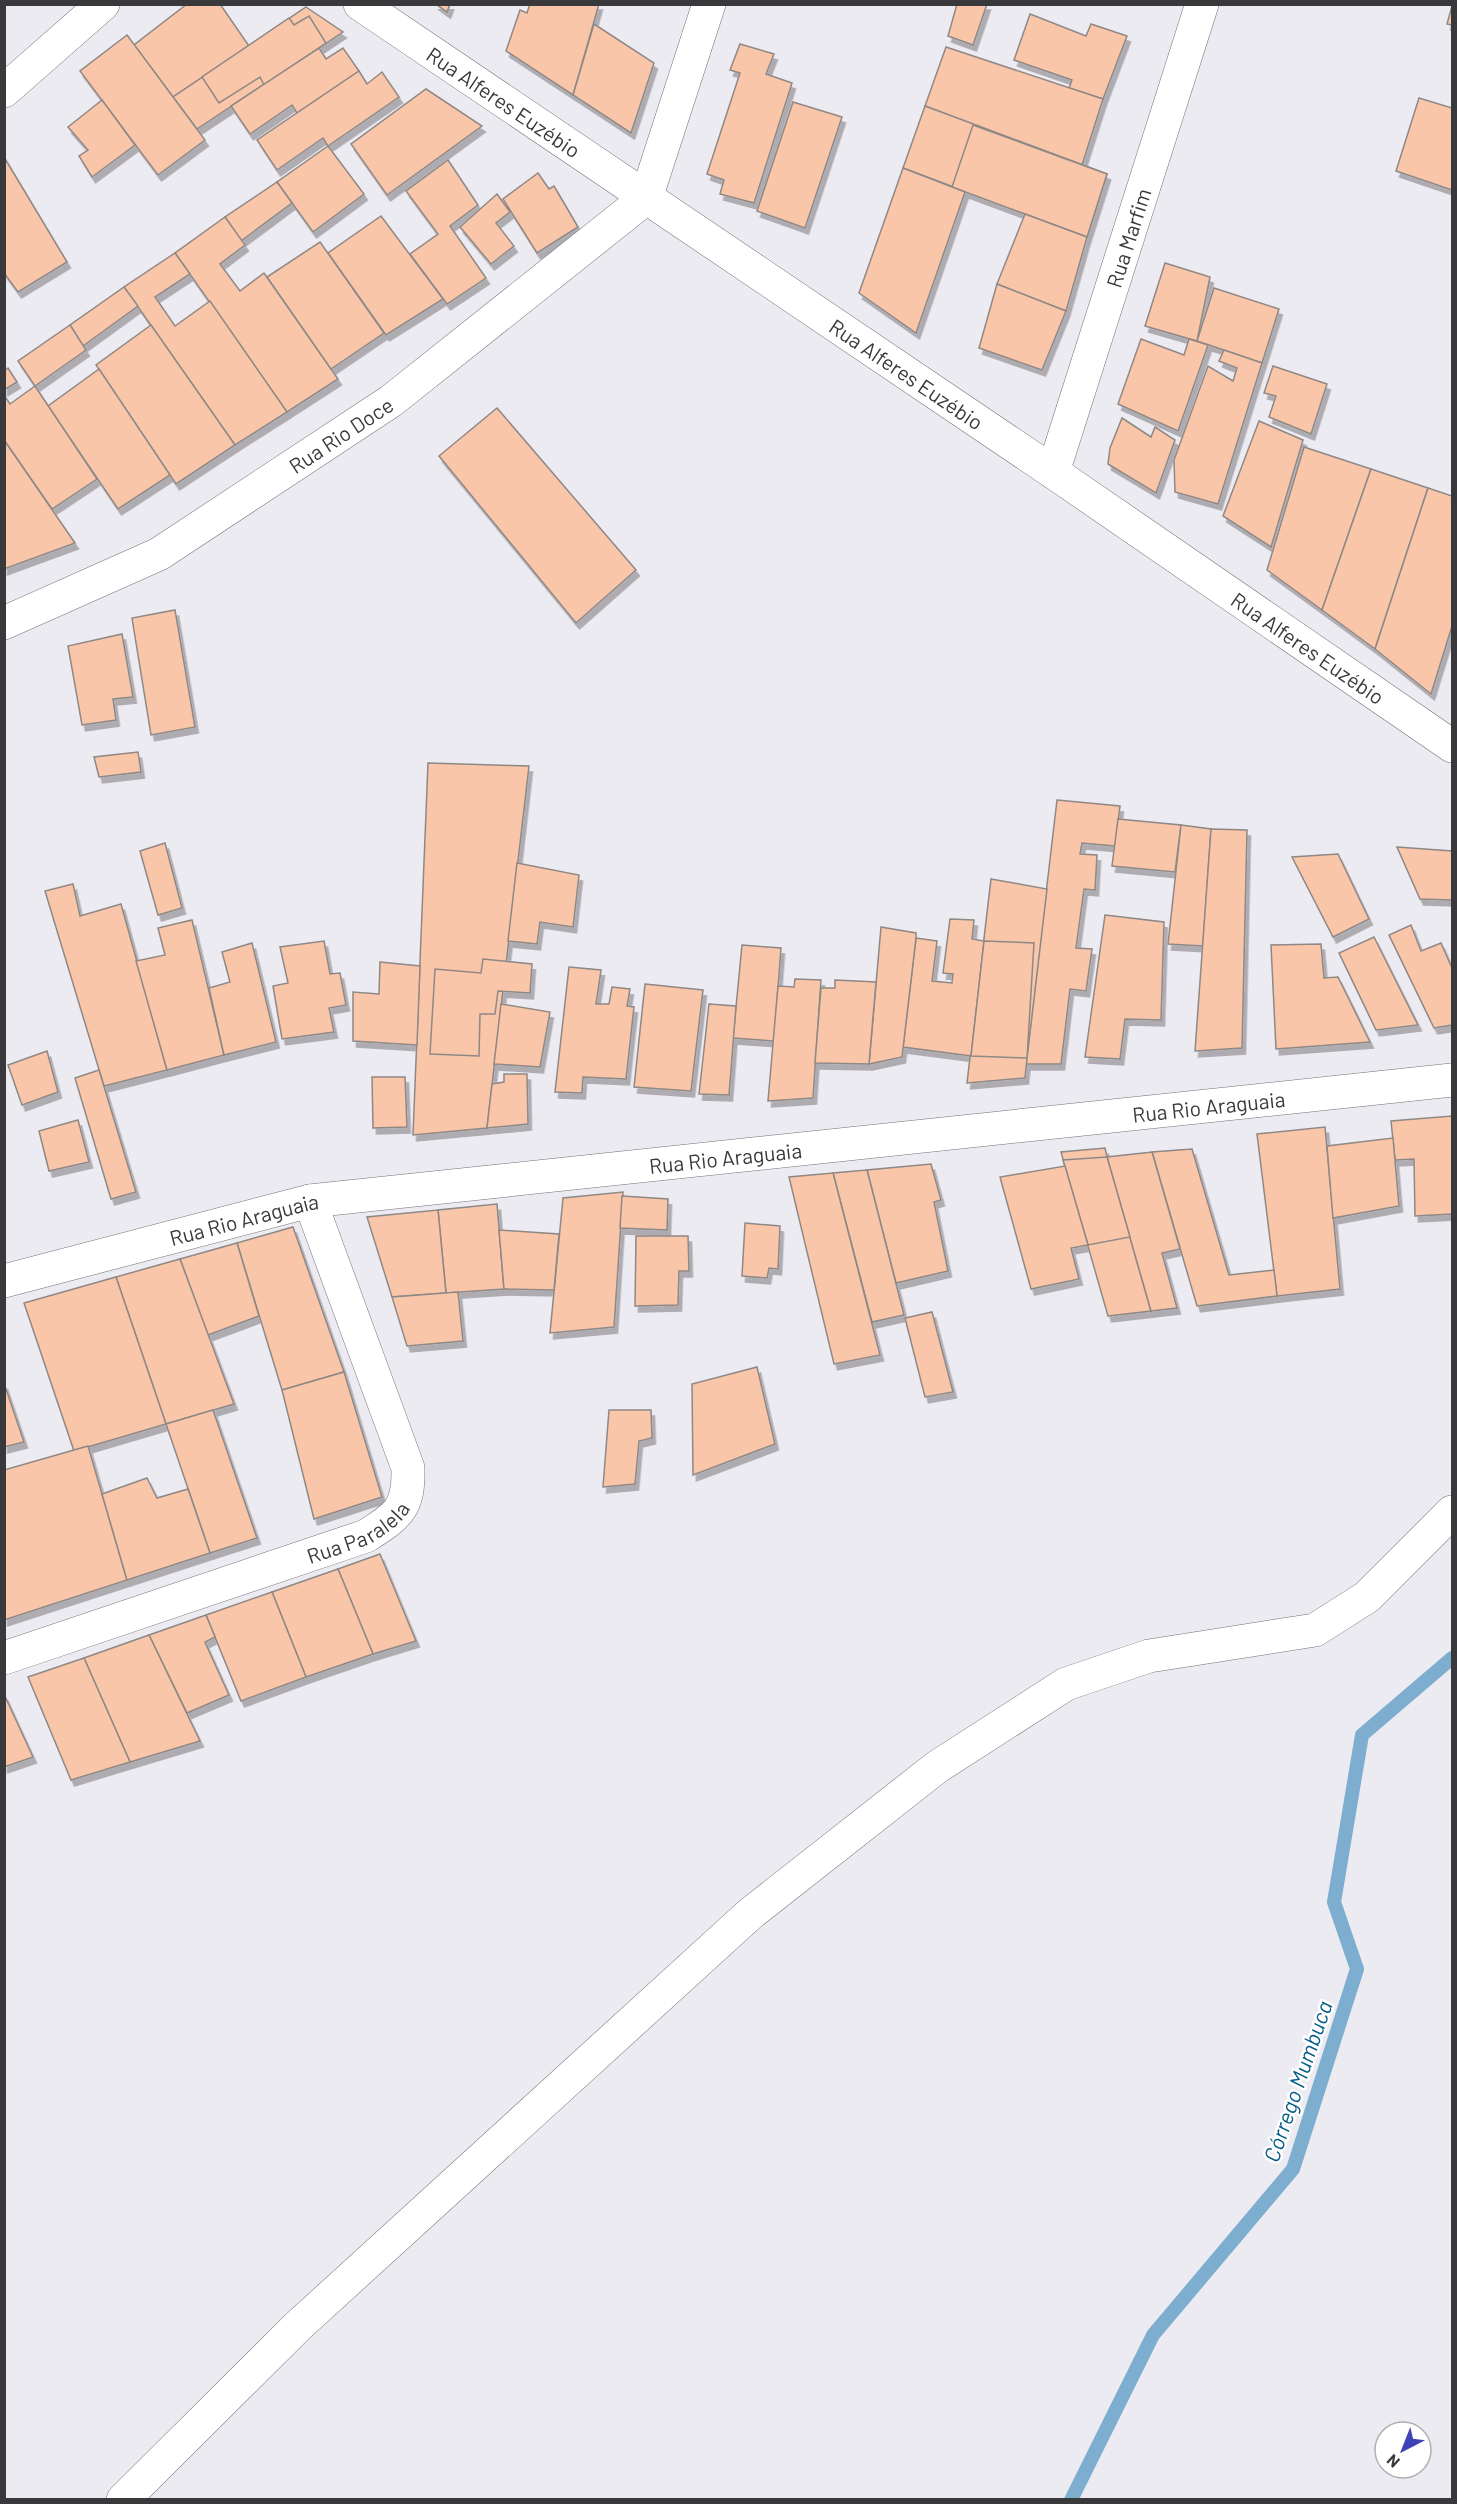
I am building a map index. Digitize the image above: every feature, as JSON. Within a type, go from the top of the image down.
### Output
[{"type":"street","points":[[4,91],[103,4]]},
{"type":"street","name":"Rua Alferes Euzébio","points":[[360,4],[1053,472],[1452,746]]},
{"type":"street","points":[[646,198],[709,4]]},
{"type":"street","name":"Rua Marfim","points":[[1053,472],[1202,4]]},
{"type":"street","name":"Rua Rio Doce","points":[[4,623],[159,554],[391,401],[646,198]]},
{"type":"street","name":"Rua Rio Araguaia","points":[[4,1281],[310,1201],[1452,1080]]},
{"type":"street","name":"Rua Paralela","points":[[4,1658],[366,1536],[390,1521],[409,1495],[408,1468],[310,1201]]},
{"type":"street","points":[[123,2499],[298,2326],[750,1914],[937,1767],[1066,1684],[1149,1656],[1316,1630],[1367,1597],[1452,1512]]},
{"type":"building","points":[[187,4],[220,4],[249,46],[173,97],[134,45]]},
{"type":"building","points":[[436,4],[450,4],[447,12]]},
{"type":"building","points":[[436,4],[450,4],[447,12]]},
{"type":"building","points":[[530,4],[599,4],[573,95],[506,51],[520,10],[527,13]]},
{"type":"building","points":[[957,4],[987,4],[973,45],[948,36]]},
{"type":"building","points":[[1452,6],[1452,25],[1447,24]]},
{"type":"building","points":[[306,7],[343,32],[197,129],[173,97]]},
{"type":"building","points":[[1030,14],[1086,36],[1091,24],[1127,36],[1103,99],[1069,88],[1072,80],[1014,60]]},
{"type":"building","points":[[309,16],[326,43],[264,85],[260,77],[219,103],[202,77],[289,18],[294,25]]},
{"type":"building","points":[[594,24],[654,63],[631,133],[573,95]]},
{"type":"building","points":[[127,35],[205,140],[158,175],[80,71]]},
{"type":"building","points":[[740,44],[774,54],[766,74],[792,83],[754,203],[720,194],[724,180],[707,174],[740,73],[730,70]]},
{"type":"building","points":[[946,47],[1103,99],[1082,165],[925,106]]},
{"type":"building","points":[[319,48],[326,59],[343,48],[359,71],[297,113],[292,105],[250,134],[231,106]]},
{"type":"building","points":[[359,71],[367,84],[382,72],[399,97],[328,146],[323,138],[277,170],[257,140]]},
{"type":"building","points":[[426,89],[482,126],[387,195],[351,144]]},
{"type":"building","points":[[1419,98],[1452,108],[1452,190],[1396,171]]},
{"type":"building","points":[[102,100],[135,145],[92,177],[79,156],[88,150],[68,127]]},
{"type":"building","points":[[793,102],[842,117],[805,228],[757,211]]},
{"type":"building","points":[[925,106],[1107,174],[1087,237],[903,168]]},
{"type":"building","points":[[973,125],[1107,174],[1087,237],[952,187]]},
{"type":"building","points":[[328,146],[364,194],[313,232],[277,182]]},
{"type":"building","points":[[4,157],[67,262],[18,292],[4,273]]},
{"type":"building","points":[[448,160],[478,205],[450,226],[486,278],[447,304],[410,254],[438,234],[406,191]]},
{"type":"building","points":[[903,168],[965,192],[916,333],[859,293]]},
{"type":"building","points":[[538,173],[549,189],[554,186],[578,227],[537,253],[503,199]]},
{"type":"building","points":[[277,182],[292,203],[241,241],[225,217]]},
{"type":"building","points":[[497,194],[510,212],[496,223],[514,246],[491,264],[460,227]]},
{"type":"building","points":[[1025,214],[1087,237],[1066,311],[997,284]]},
{"type":"building","points":[[381,216],[443,299],[386,335],[328,253]]},
{"type":"building","points":[[225,217],[245,245],[220,264],[240,291],[264,273],[338,379],[287,412],[175,253]]},
{"type":"building","points":[[320,242],[384,333],[331,369],[267,277]]},
{"type":"building","points":[[175,253],[190,274],[155,297],[175,326],[210,301],[287,412],[235,445],[124,287]]},
{"type":"building","points":[[1165,263],[1210,277],[1197,341],[1145,326]]},
{"type":"building","points":[[997,284],[1066,311],[1042,370],[979,348]]},
{"type":"building","points":[[124,287],[138,306],[83,346],[70,325]]},
{"type":"building","points":[[1214,288],[1279,309],[1262,363],[1197,341]]},
{"type":"building","points":[[70,325],[86,350],[35,386],[18,361]]},
{"type":"building","points":[[151,325],[235,445],[176,484],[96,365]]},
{"type":"building","points":[[1141,339],[1184,355],[1189,339],[1208,345],[1178,431],[1118,404]]},
{"type":"building","points":[[1224,350],[1262,363],[1218,504],[1175,492],[1174,460],[1208,366],[1233,381],[1237,368],[1219,361]]},
{"type":"building","points":[[1273,366],[1327,384],[1311,434],[1269,417],[1276,396],[1264,393]]},
{"type":"building","points":[[8,368],[17,382],[4,390],[4,371]]},
{"type":"building","points":[[99,369],[170,475],[118,509],[48,406]]},
{"type":"building","points":[[35,386],[97,479],[52,509],[4,440],[4,395],[10,404]]},
{"type":"building","points":[[497,408],[636,570],[576,623],[439,456]]},
{"type":"building","points":[[1122,418],[1151,437],[1155,427],[1175,440],[1156,493],[1108,464],[1110,448]]},
{"type":"building","points":[[1259,421],[1303,440],[1271,547],[1223,516]]},
{"type":"building","points":[[4,440],[75,543],[4,569]]},
{"type":"building","points":[[1304,447],[1371,469],[1322,610],[1267,570]]},
{"type":"building","points":[[1371,469],[1428,488],[1375,649],[1322,610]]},
{"type":"building","points":[[1428,488],[1452,496],[1452,626],[1431,694],[1375,649]]},
{"type":"building","points":[[175,610],[195,727],[151,735],[132,618]]},
{"type":"building","points":[[122,634],[133,697],[113,699],[116,720],[82,725],[68,646]]},
{"type":"building","points":[[138,752],[141,772],[99,777],[94,757]]},
{"type":"building","points":[[428,763],[529,766],[487,1128],[413,1135]]},
{"type":"building","points":[[1057,800],[1120,806],[1115,846],[1082,843],[1080,854],[1097,855],[1095,890],[1084,889],[1076,948],[1092,949],[1086,991],[1070,989],[1061,1064],[1026,1064]]},
{"type":"building","points":[[1118,819],[1181,825],[1175,872],[1112,866]]},
{"type":"building","points":[[1181,825],[1211,829],[1203,946],[1168,944]]},
{"type":"building","points":[[1211,829],[1247,830],[1242,1048],[1195,1051]]},
{"type":"building","points":[[165,843],[182,908],[158,915],[140,851]]},
{"type":"building","points":[[1397,847],[1452,851],[1452,900],[1420,899]]},
{"type":"building","points":[[1338,854],[1369,919],[1333,937],[1292,857]]},
{"type":"building","points":[[517,863],[579,875],[573,927],[540,922],[537,944],[508,941]]},
{"type":"building","points":[[991,879],[1047,889],[1025,1078],[967,1083]]},
{"type":"building","points":[[73,884],[80,916],[121,904],[167,1070],[104,1086],[45,891]]},
{"type":"building","points":[[1105,915],[1164,922],[1161,1020],[1125,1019],[1120,1059],[1085,1057]]},
{"type":"building","points":[[950,919],[974,920],[972,939],[984,941],[971,1056],[903,1047],[916,938],[937,941],[932,981],[952,983],[953,974],[943,973]]},
{"type":"building","points":[[192,920],[224,1055],[167,1070],[136,961],[165,955],[158,928]]},
{"type":"building","points":[[1411,925],[1421,951],[1441,943],[1452,968],[1452,1025],[1434,1028],[1389,935]]},
{"type":"building","points":[[881,927],[916,933],[916,938],[902,1057],[869,1064]]},
{"type":"building","points":[[1374,937],[1418,1025],[1376,1030],[1339,953]]},
{"type":"building","points":[[324,941],[330,974],[340,973],[346,1005],[329,1008],[334,1032],[282,1039],[273,986],[288,983],[280,947]]},
{"type":"building","points":[[984,941],[1034,943],[1027,1058],[971,1056]]},
{"type":"building","points":[[252,943],[276,1042],[224,1055],[209,988],[230,982],[222,952]]},
{"type":"building","points":[[1321,944],[1324,978],[1338,977],[1370,1042],[1276,1049],[1271,945]]},
{"type":"building","points":[[742,945],[781,948],[774,1041],[733,1038]]},
{"type":"building","points":[[483,959],[532,964],[530,993],[498,991],[495,1014],[480,1014],[479,1056],[430,1054],[435,969],[481,973]]},
{"type":"building","points":[[380,962],[420,966],[417,1045],[353,1041],[353,992],[379,994]]},
{"type":"building","points":[[569,967],[601,970],[596,1004],[609,1004],[612,987],[630,989],[627,1006],[634,1007],[626,1079],[583,1077],[582,1093],[555,1092]]},
{"type":"building","points":[[795,979],[821,980],[813,1098],[768,1101],[778,986],[794,987]]},
{"type":"building","points":[[835,980],[876,982],[869,1064],[815,1063],[821,988],[835,988]]},
{"type":"building","points":[[645,984],[703,990],[691,1091],[634,1087]]},
{"type":"building","points":[[501,1004],[550,1012],[540,1067],[494,1064]]},
{"type":"building","points":[[709,1004],[736,1006],[729,1095],[699,1094]]},
{"type":"building","points":[[47,1051],[58,1092],[22,1105],[8,1065]]},
{"type":"building","points":[[99,1070],[136,1192],[111,1199],[75,1078]]},
{"type":"building","points":[[504,1074],[527,1074],[528,1124],[487,1128],[492,1084],[504,1082]]},
{"type":"building","points":[[372,1077],[405,1077],[407,1127],[373,1128]]},
{"type":"building","points":[[1452,1116],[1452,1214],[1415,1216],[1414,1159],[1395,1160],[1391,1121]]},
{"type":"building","points":[[78,1120],[89,1162],[49,1171],[39,1131]]},
{"type":"building","points":[[1325,1127],[1340,1289],[1277,1296],[1257,1134]]},
{"type":"building","points":[[1393,1138],[1399,1206],[1333,1218],[1327,1146]]},
{"type":"building","points":[[1105,1148],[1151,1311],[1108,1316],[1061,1152]]},
{"type":"building","points":[[1192,1149],[1229,1275],[1274,1270],[1277,1296],[1197,1306],[1152,1152]]},
{"type":"building","points":[[1152,1152],[1180,1249],[1162,1253],[1177,1308],[1151,1311],[1107,1157]]},
{"type":"building","points":[[1107,1157],[1130,1237],[1088,1245],[1063,1160]]},
{"type":"building","points":[[931,1164],[941,1200],[934,1202],[948,1271],[896,1283],[867,1170]]},
{"type":"building","points":[[1065,1166],[1088,1245],[1071,1248],[1079,1279],[1031,1289],[1000,1177]]},
{"type":"building","points":[[867,1170],[904,1315],[872,1322],[833,1173]]},
{"type":"building","points":[[833,1173],[880,1355],[834,1364],[789,1177]]},
{"type":"building","points":[[623,1192],[614,1327],[550,1333],[563,1198]]},
{"type":"building","points":[[622,1196],[668,1199],[667,1230],[620,1228]]},
{"type":"building","points":[[497,1204],[504,1289],[446,1293],[438,1210]]},
{"type":"building","points":[[438,1210],[446,1293],[392,1297],[367,1217]]},
{"type":"building","points":[[745,1223],[780,1226],[778,1269],[769,1268],[767,1278],[742,1276]]},
{"type":"building","points":[[293,1227],[344,1372],[282,1390],[237,1243]]},
{"type":"building","points":[[499,1230],[559,1234],[554,1290],[504,1289]]},
{"type":"building","points":[[636,1236],[688,1236],[689,1271],[679,1271],[678,1305],[635,1306]]},
{"type":"building","points":[[237,1243],[259,1316],[208,1335],[180,1259]]},
{"type":"building","points":[[180,1259],[234,1404],[166,1424],[116,1277]]},
{"type":"building","points":[[116,1277],[166,1424],[74,1451],[24,1303]]},
{"type":"building","points":[[458,1292],[463,1341],[407,1346],[392,1297]]},
{"type":"building","points":[[932,1312],[953,1392],[925,1397],[905,1318]]},
{"type":"building","points":[[757,1367],[775,1444],[693,1475],[692,1384]]},
{"type":"building","points":[[344,1372],[382,1497],[314,1519],[282,1390]]},
{"type":"building","points":[[4,1383],[24,1442],[4,1447]]},
{"type":"building","points":[[213,1410],[257,1538],[210,1553],[166,1424]]},
{"type":"building","points":[[609,1410],[651,1410],[652,1438],[639,1441],[635,1484],[603,1487]]},
{"type":"building","points":[[88,1446],[127,1580],[4,1620],[4,1470]]},
{"type":"building","points":[[147,1478],[157,1498],[188,1489],[210,1553],[127,1580],[102,1494]]},
{"type":"building","points":[[380,1554],[416,1641],[373,1654],[338,1569]]},
{"type":"building","points":[[338,1569],[373,1654],[306,1677],[272,1592]]},
{"type":"building","points":[[272,1592],[306,1677],[241,1701],[206,1615]]},
{"type":"building","points":[[206,1615],[215,1637],[205,1642],[229,1695],[187,1713],[149,1635]]},
{"type":"building","points":[[149,1635],[200,1741],[130,1762],[84,1658]]},
{"type":"building","points":[[84,1658],[130,1762],[71,1780],[28,1677]]},
{"type":"building","points":[[4,1694],[33,1757],[4,1767]]},
{"type":"waterway","name":"Córrego Mumbuca","points":[[1071,2500],[1153,2335],[1293,2169],[1357,1969],[1334,1902],[1362,1735],[1452,1658]]}]
